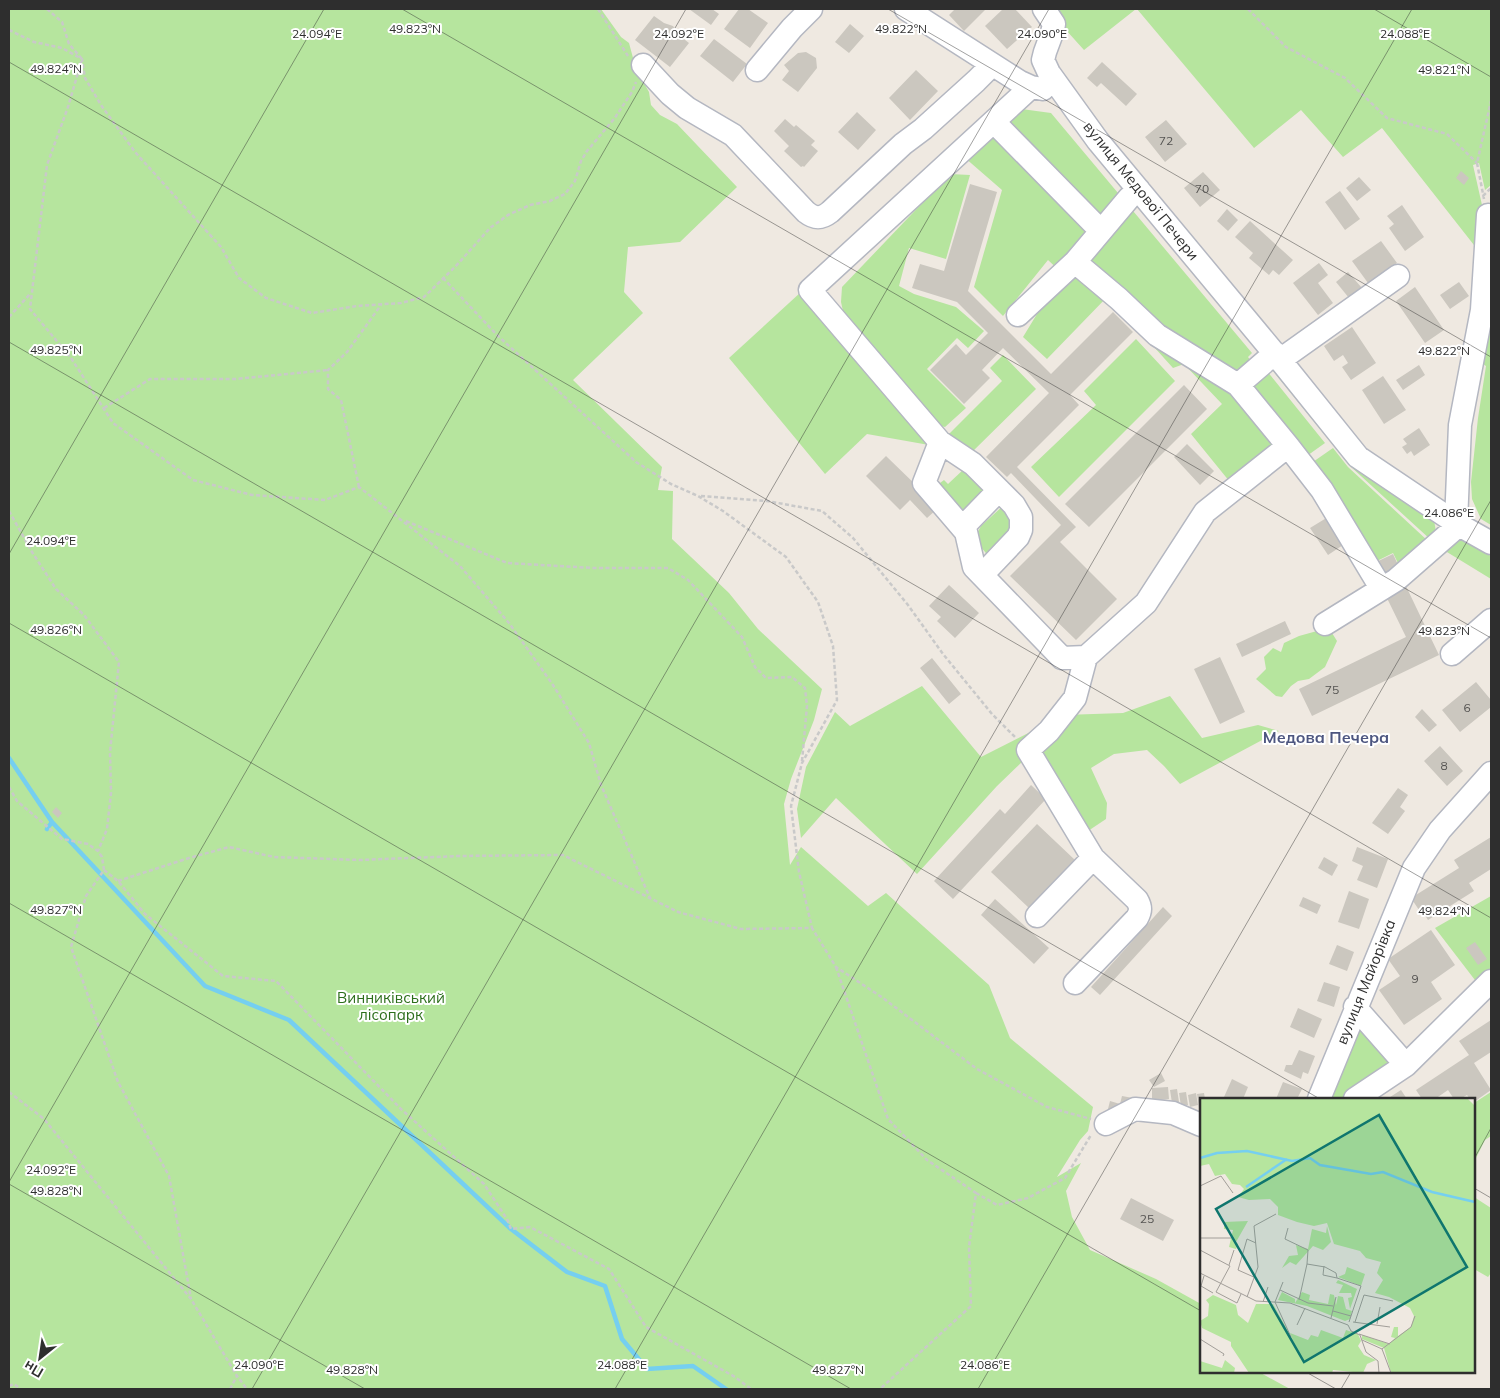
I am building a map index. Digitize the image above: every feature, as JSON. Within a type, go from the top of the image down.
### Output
[{"type":"street","points":[[757,70],[792,28],[811,9]]},
{"type":"street","points":[[906,9],[992,65],[1031,87],[1042,89],[1059,87]]},
{"type":"street","name":"вулиця Медової Печери","points":[[1044,9],[1054,24],[1043,60],[1045,67],[1059,87],[1098,141],[1278,357],[1358,457],[1458,524],[1491,543]]},
{"type":"street","points":[[637,68],[686,108],[733,135],[806,212],[817,218],[823,217],[830,212],[903,144],[924,129],[976,82],[992,65]]},
{"type":"street","points":[[982,574],[1014,542],[1021,530],[1022,524],[1018,511],[974,464],[940,442],[810,290],[1031,87]]},
{"type":"street","points":[[994,122],[1101,231]]},
{"type":"street","points":[[1018,315],[1075,262],[1129,198],[1138,190]]},
{"type":"street","points":[[1325,624],[1380,588],[1396,580],[1458,524],[1460,425],[1482,310],[1486,205]]},
{"type":"street","points":[[1075,262],[1119,299],[1157,335],[1238,385],[1322,490],[1380,588]]},
{"type":"street","points":[[1238,385],[1398,276]]},
{"type":"street","points":[[940,442],[924,483],[966,532],[974,567],[1062,658],[1086,657]]},
{"type":"street","points":[[1075,983],[1137,918],[1140,906],[1137,900],[1093,858],[1028,750],[1049,731],[1075,698],[1086,657],[1146,603],[1205,512],[1288,446]]},
{"type":"street","points":[[962,527],[998,490]]},
{"type":"street","points":[[1452,654],[1491,620]]},
{"type":"street","name":"вулиця Майорівка","points":[[1318,1098],[1414,868],[1440,830],[1491,774]]},
{"type":"street","points":[[1037,916],[1093,858]]},
{"type":"street","points":[[1356,1098],[1406,1065],[1491,981]]},
{"type":"street","points":[[1355,1007],[1406,1065]]},
{"type":"street","points":[[1106,1124],[1135,1109],[1173,1112],[1200,1125]]},
{"type":"path","points":[[47,9],[62,22],[69,44],[82,59],[85,78],[101,105],[135,152],[221,247],[239,278],[266,298],[312,313],[357,306],[401,303],[424,297],[490,228],[508,215],[530,205],[550,201],[565,194],[575,181],[581,161],[587,151],[614,119],[632,92],[636,81],[637,68],[598,9]]},
{"type":"path","points":[[1248,9],[1286,46],[1345,78],[1388,118],[1447,134],[1476,163]]},
{"type":"path","points":[[9,30],[34,42],[62,48],[82,59]]},
{"type":"path","points":[[82,59],[68,107],[47,164],[30,310],[71,358],[113,423],[193,480],[252,495],[325,500],[359,487]]},
{"type":"path","points":[[1486,205],[1476,163],[1491,100]]},
{"type":"path","points":[[1486,205],[1491,188]]},
{"type":"path","points":[[443,278],[498,336],[636,462],[671,484],[698,496],[723,511],[786,557],[818,602],[832,646],[836,700],[802,763]]},
{"type":"path","points":[[9,317],[32,293]]},
{"type":"path","points":[[104,408],[150,379],[235,379],[328,370],[346,352],[381,304]]},
{"type":"path","points":[[328,370],[328,389],[341,400],[359,487],[460,566],[509,623],[553,685],[589,743],[600,785],[650,898]]},
{"type":"path","points":[[698,496],[767,501],[822,511],[853,538],[908,605],[942,654],[986,707],[1028,750]]},
{"type":"path","points":[[9,511],[56,589],[84,615],[119,662],[110,752],[112,792],[108,829],[98,850]]},
{"type":"path","points":[[402,520],[507,563],[592,568],[668,568],[688,580],[742,637],[755,667],[766,678],[792,677],[806,688],[807,706],[802,763],[792,806],[799,872],[812,928],[836,967],[888,1119],[927,1160],[997,1205],[1028,1198],[1065,1178],[1093,1132],[1106,1124]]},
{"type":"path","points":[[9,787],[17,801],[62,839],[88,844],[98,850],[102,857],[104,870],[118,881],[145,914],[223,976],[276,981],[401,1109],[484,1184],[507,1219],[511,1229],[530,1227],[609,1270],[646,1327],[735,1377],[751,1389]]},
{"type":"path","points":[[118,881],[229,847],[274,857],[360,860],[460,856],[563,856],[678,912],[740,929],[812,928]]},
{"type":"path","points":[[104,870],[86,896],[71,947],[118,1082],[168,1176],[191,1299]]},
{"type":"path","points":[[836,967],[884,998],[977,1069],[1047,1107],[1106,1124]]},
{"type":"path","points":[[9,1092],[44,1120],[191,1299],[237,1376],[247,1389]]},
{"type":"path","points":[[880,1389],[971,1306],[969,1247],[976,1193]]},
{"type":"path","points":[[230,1389],[237,1376]]},
{"type":"path","points":[[9,1386],[14,1384],[21,1389]]},
{"type":"green space","name":"Винниківський лісопарк","points":[[9,9],[601,9],[621,37],[629,43],[636,69],[649,92],[651,105],[660,115],[677,124],[737,187],[680,242],[628,247],[624,292],[643,313],[573,380],[662,467],[658,490],[673,491],[672,539],[729,593],[758,629],[822,689],[814,720],[791,779],[784,804],[790,865],[801,847],[868,906],[886,893],[989,985],[1010,1038],[1093,1107],[1088,1131],[1080,1140],[1057,1177],[1081,1163],[1066,1191],[1072,1217],[1090,1250],[1156,1279],[1200,1303],[1200,1373],[1261,1373],[1290,1389],[9,1389]]},
{"type":"green space","points":[[1047,9],[1136,9],[1084,50]]},
{"type":"green space","points":[[1137,9],[1491,9],[1491,185],[1485,190],[1479,163],[1473,165],[1484,214],[1481,254],[1382,128],[1343,157],[1301,110],[1254,148]]},
{"type":"green space","points":[[1015,108],[1051,113],[1252,353],[1248,357],[1258,370],[1263,366],[1325,443],[1304,458],[1291,441],[1234,487],[1191,434],[1222,404],[1184,364],[1173,368],[1108,296],[1047,359],[1023,337],[1048,296],[1064,275],[1048,260],[1003,316],[974,287],[1002,190],[964,157]]},
{"type":"green space","points":[[950,174],[970,175],[946,259],[909,248],[899,286],[914,294],[956,307],[984,331],[968,348],[957,338],[927,369],[966,408],[945,427],[937,425],[845,320],[841,302],[842,287]]},
{"type":"green space","points":[[1491,225],[1491,525],[1481,519],[1472,499],[1471,482],[1486,366],[1477,360]]},
{"type":"green space","points":[[801,292],[929,445],[867,434],[825,474],[729,358]]},
{"type":"green space","points":[[1136,339],[1175,381],[1059,497],[1031,467],[1096,405],[1084,391]]},
{"type":"green space","points":[[1003,355],[1036,389],[969,455],[949,434],[1002,381],[990,368]]},
{"type":"green space","points":[[1265,361],[1434,520],[1436,532],[1431,540],[1350,466]]},
{"type":"green space","points":[[1333,448],[1348,467],[1428,541],[1400,567],[1393,553],[1373,563],[1310,464]]},
{"type":"green space","points":[[964,469],[996,492],[965,524],[940,491],[940,483],[944,480],[948,484]]},
{"type":"green space","points":[[1005,504],[1021,526],[991,559],[974,539],[981,526]]},
{"type":"green space","points":[[1459,537],[1491,556],[1491,579],[1442,549]]},
{"type":"green space","points":[[1317,631],[1332,633],[1337,641],[1325,667],[1309,679],[1298,681],[1282,697],[1276,696],[1256,679],[1266,669],[1264,657],[1273,648],[1281,652],[1284,643]]},
{"type":"green space","points":[[922,686],[981,757],[1064,715],[1123,713],[1170,696],[1202,738],[1258,725],[1279,731],[1180,784],[1147,750],[1114,754],[1091,768],[1107,803],[1106,819],[1085,833],[1025,759],[997,786],[917,874],[836,798],[801,838],[797,809],[806,767],[835,712],[850,726]]},
{"type":"green space","points":[[1491,896],[1491,972],[1478,984],[1435,928]]},
{"type":"green space","points":[[1355,1027],[1364,1027],[1391,1064],[1346,1098],[1327,1098]]},
{"type":"green space","points":[[1491,1092],[1491,1136],[1485,1140],[1475,1160],[1475,1102]]},
{"type":"green space","points":[[1475,1198],[1491,1208],[1491,1273],[1488,1277],[1475,1270]]},
{"type":"building","points":[[689,9],[712,9],[719,14],[711,25]]},
{"type":"building","points":[[739,9],[748,9],[768,23],[750,48],[724,29]]},
{"type":"building","points":[[955,9],[986,9],[964,31],[949,15]]},
{"type":"building","points":[[1003,9],[1015,9],[1032,27],[1007,49],[985,26]]},
{"type":"building","points":[[654,16],[664,23],[673,26],[680,36],[689,43],[670,67],[635,40]]},
{"type":"building","points":[[850,24],[864,36],[849,53],[835,42]]},
{"type":"building","points":[[714,39],[747,64],[733,82],[700,56]]},
{"type":"building","points":[[806,52],[816,58],[817,68],[798,92],[782,80],[789,71],[784,65],[798,53]]},
{"type":"building","points":[[1102,62],[1137,94],[1126,106],[1101,83],[1097,87],[1087,78]]},
{"type":"building","points":[[916,70],[938,91],[910,120],[889,98]]},
{"type":"building","points":[[857,112],[876,130],[858,150],[838,132]]},
{"type":"building","points":[[785,119],[794,127],[796,125],[815,141],[811,145],[818,151],[804,167],[801,167],[784,151],[789,146],[774,131]]},
{"type":"building","points":[[1166,120],[1187,144],[1165,162],[1145,137]]},
{"type":"building","points":[[1461,171],[1469,178],[1464,185],[1456,178]]},
{"type":"building","points":[[1203,172],[1220,190],[1200,207],[1184,188]]},
{"type":"building","points":[[1359,177],[1371,190],[1357,201],[1346,188]]},
{"type":"building","points":[[970,184],[997,192],[968,291],[1051,374],[1113,312],[1133,332],[1070,395],[1079,405],[1017,467],[1076,527],[1060,542],[1117,599],[1076,640],[1010,576],[1061,525],[1011,473],[1007,477],[986,457],[1049,393],[1003,348],[982,370],[990,378],[964,404],[930,370],[956,344],[966,355],[988,333],[957,302],[912,288],[920,264],[944,271]]},
{"type":"building","points":[[1340,191],[1360,219],[1345,230],[1325,202]]},
{"type":"building","points":[[1402,205],[1424,237],[1405,251],[1389,228],[1394,224],[1387,216]]},
{"type":"building","points":[[1227,209],[1238,220],[1228,231],[1217,221]]},
{"type":"building","points":[[1250,221],[1293,260],[1279,275],[1273,270],[1269,275],[1249,258],[1253,253],[1235,237]]},
{"type":"building","points":[[1381,241],[1397,263],[1368,283],[1352,261]]},
{"type":"building","points":[[1319,263],[1328,275],[1318,283],[1333,303],[1318,315],[1293,283]]},
{"type":"building","points":[[1348,272],[1362,288],[1349,298],[1336,282]]},
{"type":"building","points":[[1459,282],[1469,296],[1450,309],[1440,295]]},
{"type":"building","points":[[1415,287],[1444,330],[1425,343],[1396,301]]},
{"type":"building","points":[[1352,327],[1376,363],[1351,380],[1342,367],[1348,363],[1343,355],[1334,361],[1324,346]]},
{"type":"building","points":[[1419,365],[1425,375],[1403,390],[1396,380]]},
{"type":"building","points":[[1383,376],[1406,410],[1384,424],[1362,390]]},
{"type":"building","points":[[1184,385],[1207,409],[1089,527],[1065,504]]},
{"type":"building","points":[[1419,428],[1430,445],[1414,456],[1411,451],[1407,454],[1402,447],[1407,444],[1403,439]]},
{"type":"building","points":[[1187,444],[1214,471],[1200,485],[1174,457]]},
{"type":"building","points":[[886,456],[920,489],[937,509],[927,518],[910,500],[900,510],[866,476]]},
{"type":"building","points":[[1328,517],[1346,543],[1328,555],[1310,528]]},
{"type":"building","points":[[1393,554],[1400,569],[1378,580],[1370,565]]},
{"type":"building","points":[[1404,582],[1439,655],[1312,716],[1299,689],[1406,637],[1384,592]]},
{"type":"building","points":[[949,585],[979,613],[955,638],[937,621],[941,617],[929,606]]},
{"type":"building","points":[[1285,621],[1291,634],[1242,657],[1236,644]]},
{"type":"building","points":[[1220,657],[1245,712],[1220,724],[1194,669]]},
{"type":"building","points":[[932,658],[961,694],[949,704],[920,668]]},
{"type":"building","points":[[1476,682],[1491,700],[1491,707],[1460,732],[1442,710]]},
{"type":"building","points":[[1422,709],[1437,725],[1429,732],[1415,717]]},
{"type":"building","points":[[1440,746],[1463,771],[1447,786],[1424,761]]},
{"type":"building","points":[[1031,785],[1046,799],[953,899],[934,881],[1000,809],[1005,814]]},
{"type":"building","points":[[1398,788],[1408,795],[1400,807],[1405,811],[1388,834],[1372,823]]},
{"type":"building","points":[[56,807],[62,813],[58,818],[52,812]]},
{"type":"building","points":[[1037,824],[1075,860],[1029,908],[991,872]]},
{"type":"building","points":[[1491,837],[1491,869],[1469,883],[1474,891],[1428,920],[1411,898],[1459,868],[1454,860]]},
{"type":"building","points":[[1357,847],[1388,859],[1377,888],[1357,880],[1363,866],[1352,861]]},
{"type":"building","points":[[1324,857],[1338,865],[1332,876],[1318,868]]},
{"type":"building","points":[[1349,891],[1369,899],[1359,929],[1338,922]]},
{"type":"building","points":[[1303,897],[1321,905],[1317,914],[1299,906]]},
{"type":"building","points":[[995,899],[1049,948],[1034,964],[981,915]]},
{"type":"building","points":[[1163,907],[1172,916],[1100,995],[1091,987]]},
{"type":"building","points":[[1431,930],[1455,965],[1431,982],[1442,999],[1404,1025],[1379,990],[1400,976],[1388,959]]},
{"type":"building","points":[[1475,942],[1487,959],[1478,965],[1466,948]]},
{"type":"building","points":[[1337,945],[1354,952],[1347,971],[1329,964]]},
{"type":"building","points":[[1324,982],[1340,987],[1334,1007],[1317,1001]]},
{"type":"building","points":[[1298,1008],[1322,1019],[1314,1038],[1290,1027]]},
{"type":"building","points":[[1491,1020],[1491,1052],[1474,1063],[1491,1090],[1475,1101],[1475,1098],[1469,1098],[1467,1095],[1462,1098],[1453,1098],[1448,1090],[1436,1098],[1421,1098],[1416,1090],[1469,1055],[1459,1041]]},
{"type":"building","points":[[1299,1050],[1315,1056],[1308,1074],[1303,1072],[1301,1079],[1284,1071],[1286,1065],[1292,1065]]},
{"type":"building","points":[[1161,1073],[1165,1081],[1154,1087],[1149,1080]]},
{"type":"building","points":[[1232,1079],[1248,1087],[1243,1098],[1224,1097]]},
{"type":"building","points":[[1283,1082],[1302,1089],[1298,1098],[1276,1098]]},
{"type":"building","points":[[1168,1087],[1169,1099],[1152,1101],[1152,1088]]},
{"type":"building","points":[[1177,1089],[1179,1102],[1172,1103],[1170,1090]]},
{"type":"building","points":[[1401,1090],[1406,1098],[1389,1098]]},
{"type":"building","points":[[1186,1092],[1188,1105],[1181,1106],[1179,1093]]},
{"type":"building","points":[[1196,1093],[1198,1105],[1190,1107],[1188,1095]]},
{"type":"building","points":[[1204,1093],[1205,1098],[1200,1098],[1199,1107],[1197,1094]]},
{"type":"building","points":[[1122,1096],[1133,1098],[1132,1105],[1120,1112],[1108,1109],[1110,1101],[1120,1104]]},
{"type":"building","points":[[1131,1198],[1174,1220],[1163,1241],[1120,1219]]},
{"type":"waterway","points":[[9,758],[52,822],[205,986],[289,1020],[511,1229],[567,1272],[605,1286],[622,1339],[647,1369],[693,1366],[726,1389]]},
{"type":"waterway","points":[[47,829],[52,822]]},
{"type":"district","name":"Медова Печера","points":[[1326,737]]}]
